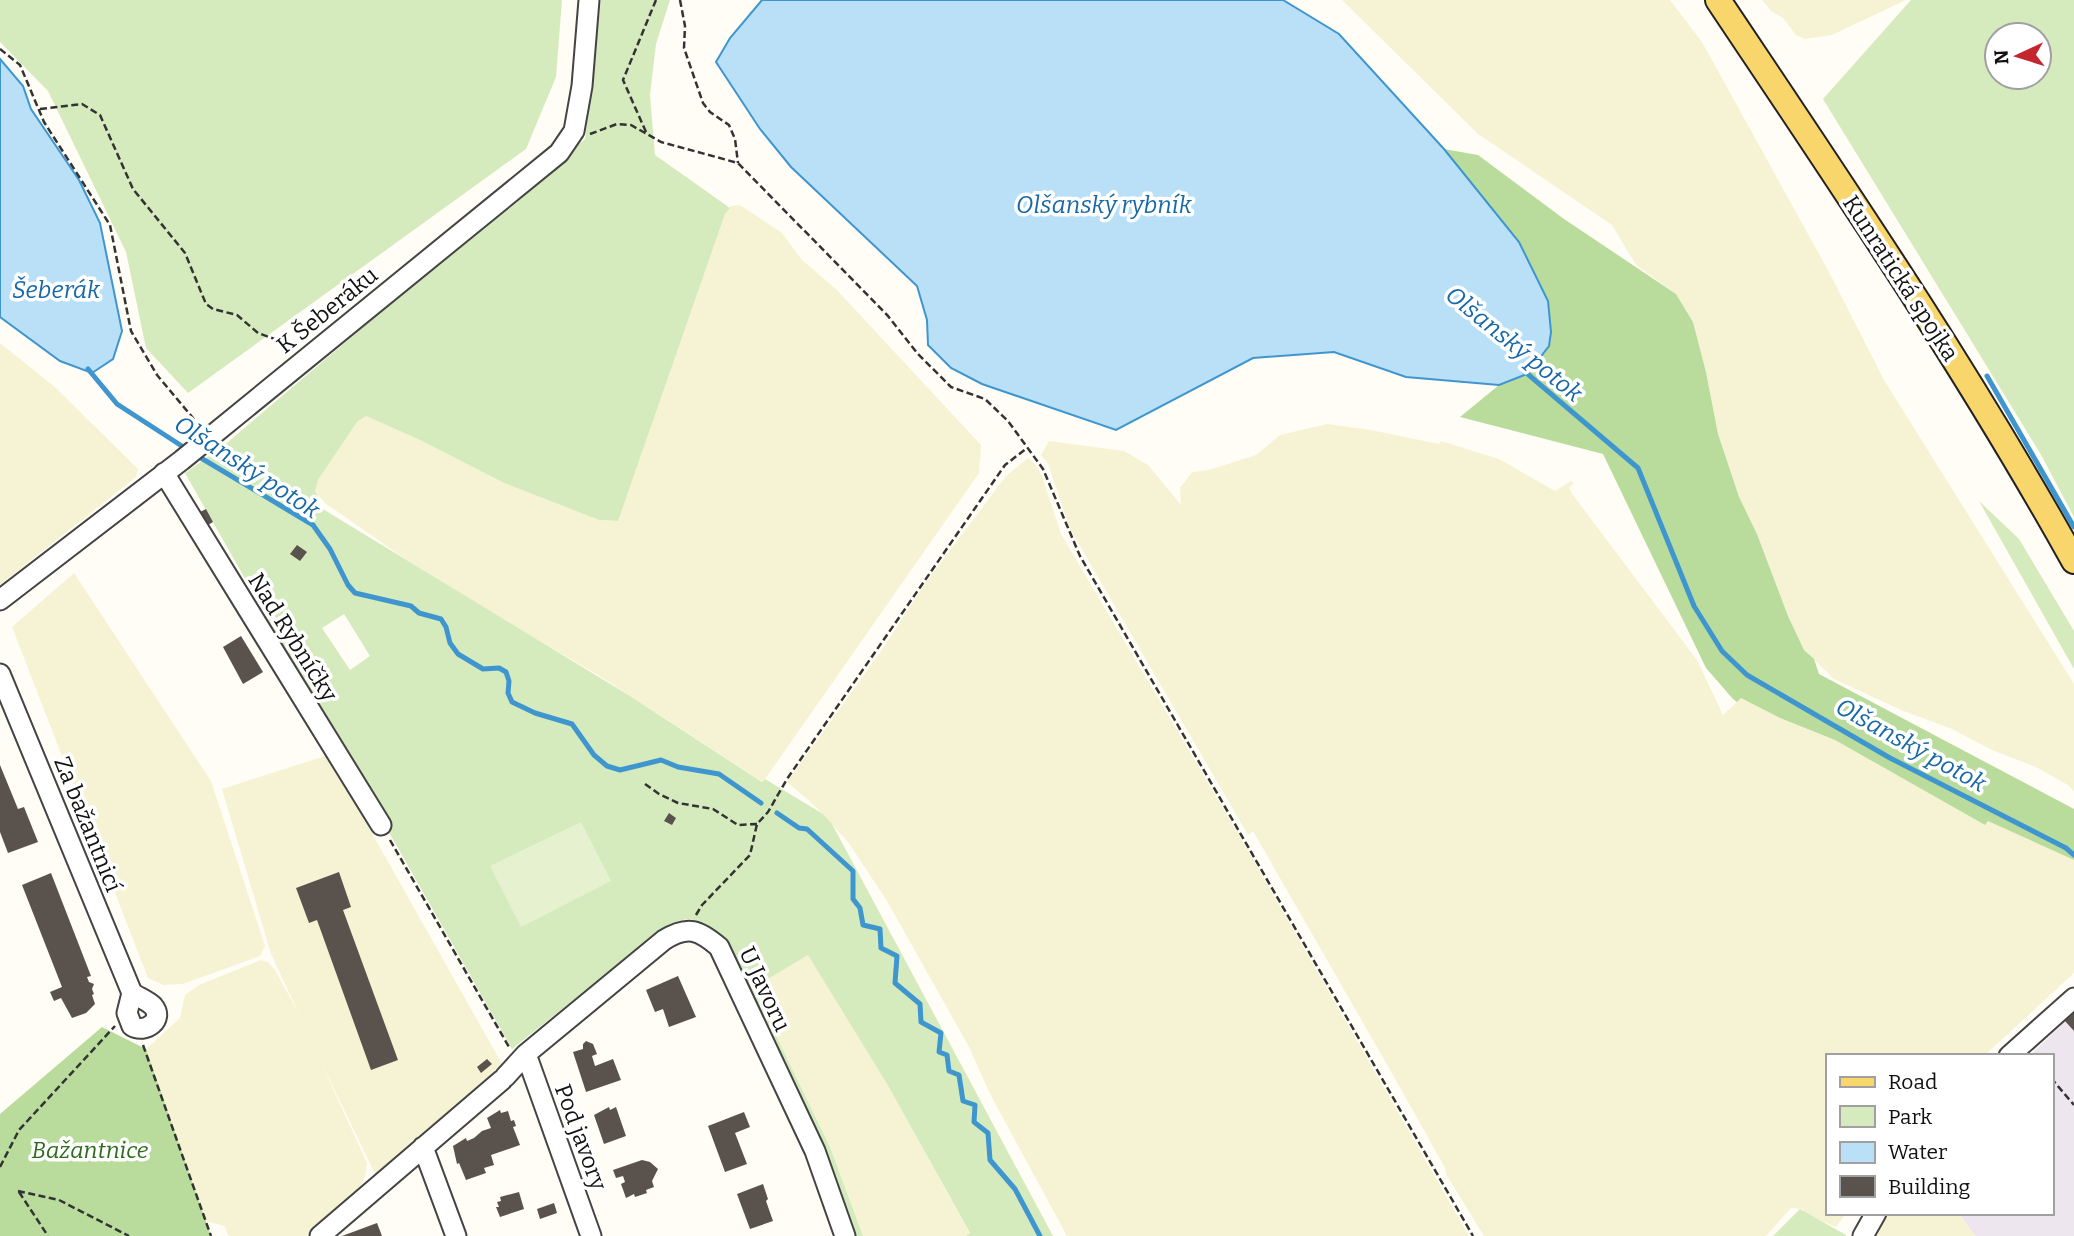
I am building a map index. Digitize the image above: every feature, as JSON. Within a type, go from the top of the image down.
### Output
[{"type":"main road","name":"Kunratická spojka","points":[[1718,0],[1910,291],[2074,561]]},
{"type":"street","name":"K Šeberáku","points":[[0,600],[188,455],[558,153],[574,131],[582,86],[589,0]]},
{"type":"street","name":"Nad Rybníčky","points":[[164,473],[381,825]]},
{"type":"street","name":"Za bažantnicí","points":[[0,674],[132,993],[153,1006],[155,1021],[149,1028],[133,1021]]},
{"type":"street","points":[[320,1236],[664,940],[673,934],[690,931]]},
{"type":"street","name":"U Javoru","points":[[690,931],[704,933],[719,947],[815,1151],[845,1236]]},
{"type":"street","points":[[132,993],[133,1021]]},
{"type":"street","points":[[2011,1054],[2074,998]]},
{"type":"street","name":"Pod javory","points":[[513,1069],[591,1236]]},
{"type":"street","points":[[423,1147],[456,1236]]},
{"type":"street","points":[[1863,1236],[1875,1215]]},
{"type":"path","points":[[647,133],[623,80],[656,0]]},
{"type":"path","points":[[680,0],[685,26],[684,48],[703,103],[710,112],[729,125],[735,139],[737,163]]},
{"type":"path","points":[[0,49],[20,65],[44,122],[110,225],[131,331],[157,375],[209,436]]},
{"type":"path","points":[[39,109],[82,104],[100,115],[133,189],[185,253],[206,304],[213,309],[237,315],[258,332],[296,347],[306,358]]},
{"type":"path","points":[[574,131],[592,134],[617,124],[631,125],[661,142],[737,163],[888,316],[918,354],[951,387],[985,399],[1008,421],[1043,469],[1080,556],[1473,1236]]},
{"type":"path","points":[[690,931],[702,905],[750,855],[757,824],[768,812],[1005,466],[1027,448]]},
{"type":"path","points":[[645,784],[678,803],[713,809],[738,825],[757,824]]},
{"type":"path","points":[[381,825],[513,1069]]},
{"type":"path","points":[[0,1167],[19,1130],[133,1021],[211,1236]]},
{"type":"path","points":[[2053,1080],[2074,1105]]},
{"type":"path","points":[[48,1236],[18,1191],[59,1200],[129,1236]]},
{"type":"shaded area","points":[[1342,0],[1670,0],[1702,42],[1829,272],[1884,380],[2074,684],[2074,791],[2036,767],[1834,679],[1804,650],[1757,534],[1739,498],[1718,434],[1693,322],[1676,294],[1636,265],[1612,225],[1478,134]]},
{"type":"shaded area","points":[[1762,0],[1906,0],[1832,35],[1805,39],[1796,35],[1783,18],[1771,11]]},
{"type":"shaded area","points":[[740,205],[782,233],[802,260],[836,289],[981,445],[979,473],[763,782],[598,675],[404,558],[325,503],[315,492],[318,480],[357,422],[366,416],[504,483],[599,520],[617,521],[725,214],[731,206]]},
{"type":"shaded area","points":[[0,343],[56,388],[138,469],[136,477],[0,585]]},
{"type":"shaded area","points":[[1327,424],[1439,444],[1441,441],[1499,459],[1555,491],[1571,481],[1574,483],[1569,488],[1573,495],[1697,660],[1723,715],[1741,698],[1780,718],[1835,740],[1985,825],[1987,820],[2074,860],[2074,973],[1986,1054],[1826,1054],[1826,1215],[1845,1215],[1836,1227],[1804,1213],[1803,1209],[1791,1208],[1766,1236],[1484,1236],[1446,1174],[1397,1082],[1253,831],[1248,835],[1070,529],[1048,464],[1041,455],[1049,441],[1124,451],[1148,465],[1181,505],[1180,488],[1192,472],[1209,470],[1256,455],[1280,435]]},
{"type":"shaded area","points":[[1028,458],[1042,476],[1061,534],[1242,840],[1469,1236],[1067,1236],[990,1094],[969,1047],[887,901],[848,842],[815,806],[787,782],[881,651],[926,582],[1006,476]]},
{"type":"shaded area","points":[[74,573],[211,781],[265,946],[260,956],[183,984],[163,985],[148,978],[12,627]]},
{"type":"shaded area","points":[[328,755],[502,1064],[377,1178],[320,1060],[367,1163],[359,1190],[336,1213],[306,1236],[229,1236],[224,1226],[205,1221],[146,1049],[180,1018],[185,995],[199,985],[261,960],[268,962],[275,970],[299,1014],[271,954],[222,789]]},
{"type":"shaded area","points":[[808,954],[887,1084],[970,1234],[863,1236],[830,1147],[753,988]]},
{"type":"shaded area","points":[[2074,1013],[2074,1236],[1975,1236],[1959,1215],[2053,1215],[2053,1054],[2031,1054]]},
{"type":"shaded area","points":[[1882,1215],[1959,1215],[1975,1236],[1872,1236]]},
{"type":"green space","points":[[0,0],[562,0],[556,77],[526,149],[188,393],[146,348],[126,252],[48,91],[0,42]]},
{"type":"green space","points":[[601,0],[670,0],[656,44],[650,95],[655,155],[730,208],[725,214],[618,521],[599,520],[504,483],[366,416],[357,422],[318,480],[315,492],[318,495],[313,503],[630,696],[762,782],[765,779],[823,814],[832,824],[1053,1236],[966,1236],[970,1233],[887,1084],[808,955],[753,988],[830,1147],[863,1236],[856,1236],[823,1145],[724,937],[703,924],[688,919],[673,924],[652,937],[512,1049],[185,473],[222,447],[585,139]],"holes":[[[344,614],[370,656],[350,670],[322,628]]]},
{"type":"green space","points":[[1911,0],[2074,0],[2074,517],[2040,453],[1823,99]]},
{"type":"green space","points":[[1444,149],[1478,155],[1564,219],[1676,294],[1693,322],[1718,434],[1739,497],[1757,534],[1788,616],[1804,650],[1814,659],[1819,674],[2074,809],[2074,860],[1988,821],[1985,825],[1835,740],[1780,718],[1741,698],[1737,702],[1706,668],[1603,454],[1460,417],[1499,385],[1528,374],[1549,346],[1551,332],[1548,301]]},
{"type":"green space","points":[[1979,501],[2019,539],[2074,631],[2074,669]]},
{"type":"green space","points":[[581,822],[611,881],[521,927],[490,866]]},
{"type":"green space","name":"Bažantnice","points":[[102,1027],[146,1049],[211,1236],[0,1236],[0,1114]]},
{"type":"green space","points":[[1800,1209],[1846,1235],[1846,1236],[1773,1236]]},
{"type":"water","name":"Olšanský rybník","points":[[762,0],[1283,0],[1339,34],[1444,149],[1519,242],[1548,301],[1551,332],[1549,346],[1527,374],[1499,385],[1406,377],[1334,352],[1253,358],[1116,430],[982,384],[951,368],[928,345],[927,320],[917,286],[791,167],[760,129],[716,62],[730,38]]},
{"type":"water","name":"Šeberák","points":[[0,59],[23,86],[31,109],[79,180],[100,223],[122,331],[113,359],[92,373],[60,361],[0,317]]},
{"type":"building","points":[[206,509],[213,522],[208,525],[200,512]]},
{"type":"building","points":[[297,545],[307,552],[300,561],[290,554]]},
{"type":"building","points":[[241,636],[263,672],[243,684],[223,647]]},
{"type":"building","points":[[0,765],[18,809],[24,807],[38,842],[8,853],[0,832]]},
{"type":"building","points":[[669,813],[676,818],[672,825],[664,821]]},
{"type":"building","points":[[339,872],[351,907],[343,910],[398,1060],[371,1070],[317,920],[309,923],[296,888]]},
{"type":"building","points":[[51,873],[91,976],[87,977],[89,982],[94,984],[92,995],[95,1004],[86,1013],[72,1018],[61,998],[54,1001],[50,992],[62,987],[22,885]]},
{"type":"building","points":[[678,976],[696,1017],[669,1027],[663,1009],[655,1012],[646,990]]},
{"type":"building","points":[[2074,1013],[2074,1031],[2065,1021]]},
{"type":"building","points":[[586,1041],[593,1044],[597,1054],[592,1056],[595,1066],[613,1059],[621,1080],[586,1092],[573,1052],[583,1049]]},
{"type":"building","points":[[487,1059],[492,1064],[481,1073],[477,1067]]},
{"type":"building","points":[[609,1107],[610,1110],[616,1107],[626,1136],[604,1144],[594,1115]]},
{"type":"building","points":[[500,1110],[501,1113],[508,1111],[511,1121],[514,1120],[516,1126],[513,1127],[520,1145],[491,1155],[494,1165],[484,1168],[486,1173],[466,1180],[459,1163],[457,1164],[453,1146],[491,1128],[487,1118]]},
{"type":"building","points":[[744,1112],[750,1127],[735,1133],[747,1164],[725,1172],[708,1126]]},
{"type":"building","points":[[642,1160],[650,1162],[658,1169],[652,1181],[654,1187],[646,1190],[647,1193],[626,1198],[621,1184],[625,1182],[623,1176],[616,1178],[613,1170]]},
{"type":"building","points":[[763,1184],[773,1221],[750,1229],[737,1194]]},
{"type":"building","points":[[519,1192],[524,1209],[500,1217],[496,1207],[499,1207],[497,1202],[501,1201],[500,1197]]},
{"type":"building","points":[[554,1203],[557,1213],[540,1219],[537,1209]]},
{"type":"building","points":[[377,1223],[382,1236],[342,1236]]},
{"type":"waterway","name":"Olšanský potok","points":[[88,369],[117,404],[188,450]]},
{"type":"waterway","name":"Olšanský potok","points":[[1524,371],[1638,468],[1694,606],[1722,651],[1747,675],[1890,758],[2066,848],[2074,855]]},
{"type":"waterway","points":[[1987,376],[2074,527]]},
{"type":"waterway","name":"Olšanský potok","points":[[196,455],[313,525],[355,593],[411,606],[419,613],[441,619],[450,643],[458,654],[483,669],[499,668],[506,672],[509,681],[508,693],[512,702],[535,713],[572,724],[594,755],[607,766],[620,770],[661,760],[678,767],[719,774],[761,803]]},
{"type":"waterway","points":[[777,813],[799,828],[807,829],[853,871],[853,899],[860,908],[863,925],[880,929],[881,948],[897,956],[895,983],[920,1004],[921,1022],[941,1033],[939,1052],[947,1055],[949,1071],[959,1075],[963,1101],[975,1105],[974,1122],[988,1133],[990,1160],[1015,1189],[1040,1236]]}]
